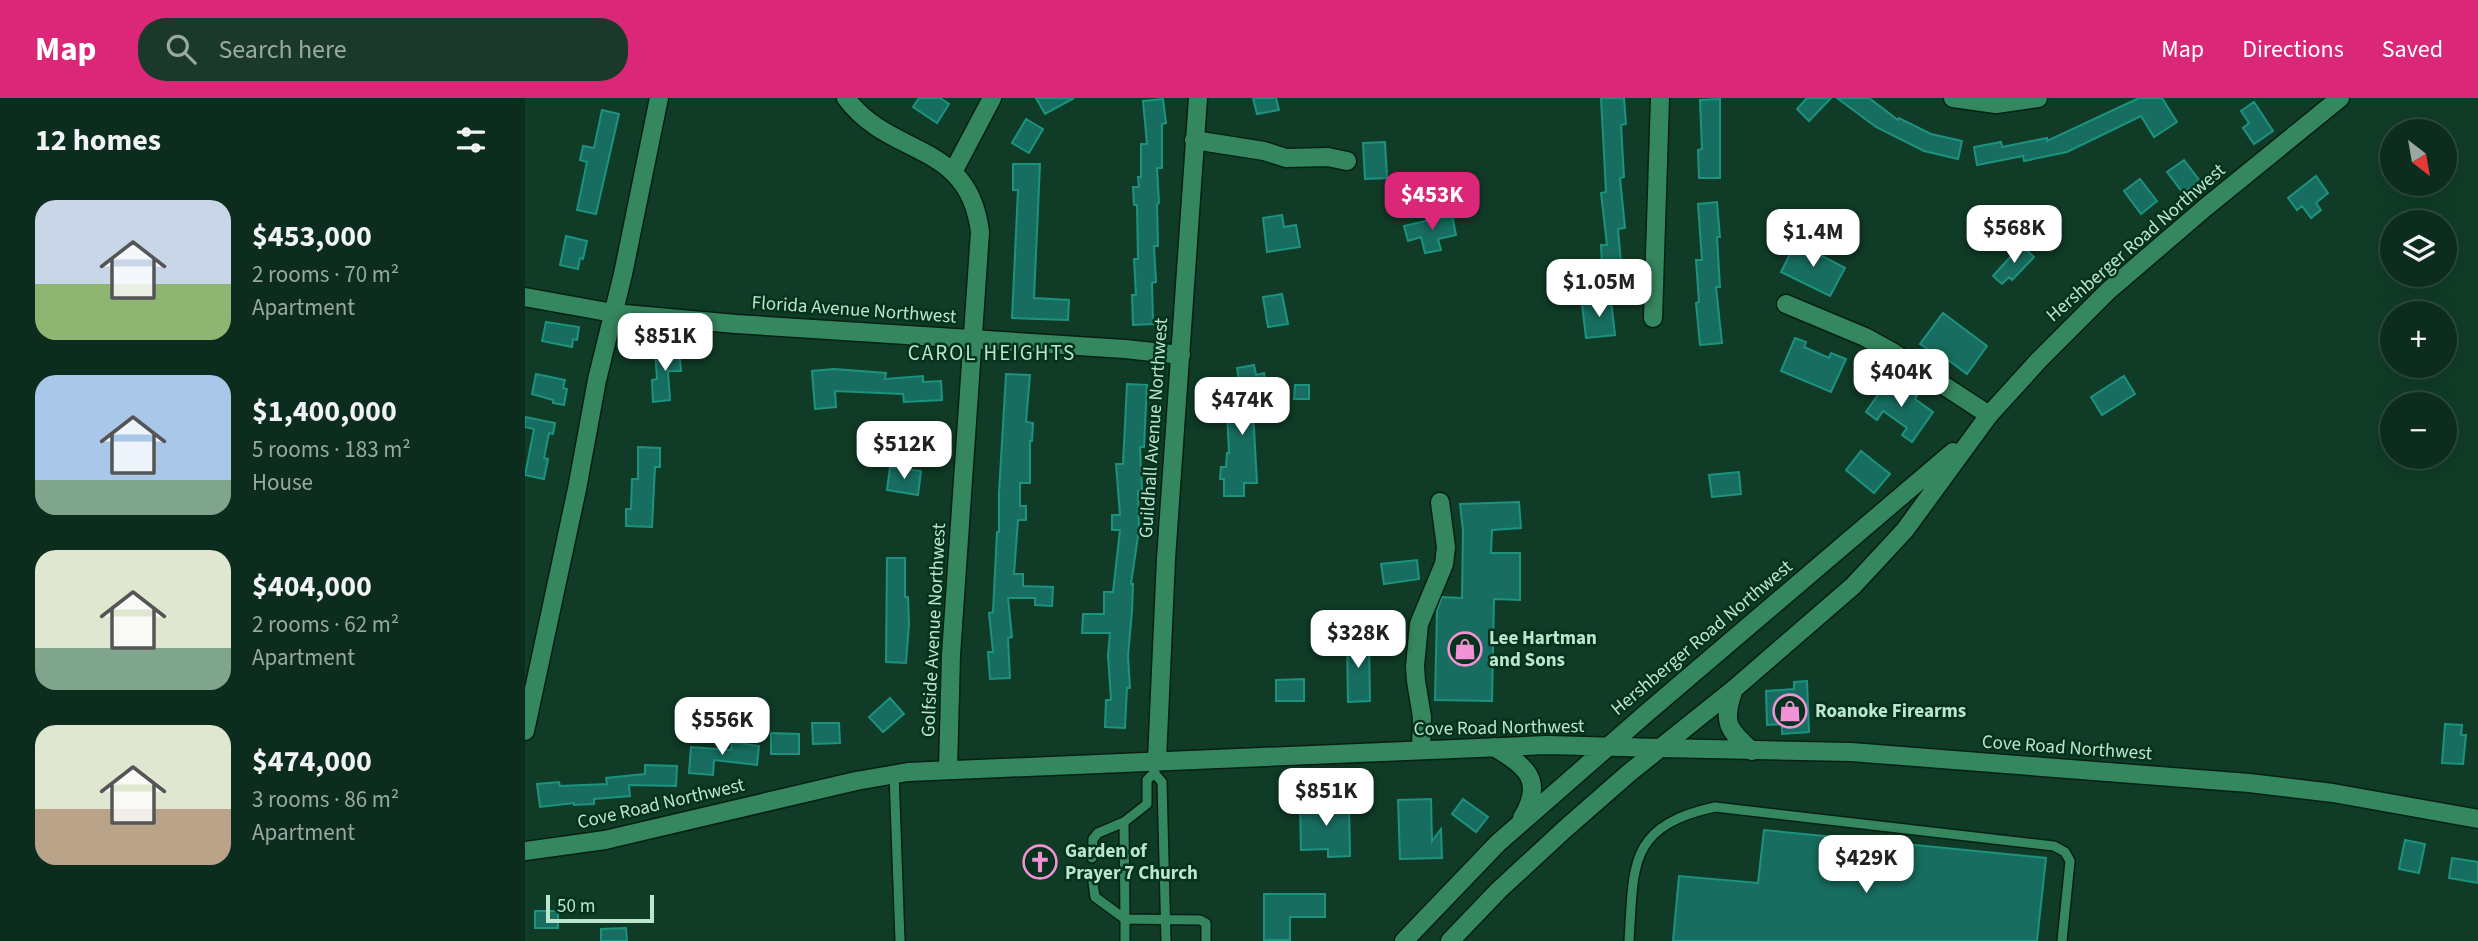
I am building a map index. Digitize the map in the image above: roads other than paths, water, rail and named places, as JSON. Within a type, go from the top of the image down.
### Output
[{"type":"street","points":[[525,731],[577,489],[597,380],[659,98]]},
{"type":"street","name":"Golfside Avenue Northwest","points":[[846,98],[866,119],[939,161],[953,172],[969,191],[977,213],[979,232],[974,339],[951,655],[947,769]]},
{"type":"street","points":[[953,172],[992,98]]},
{"type":"street","name":"Guildhall Avenue Northwest","points":[[1156,767],[1160,668],[1198,98]]},
{"type":"street","points":[[1653,318],[1660,98]]},
{"type":"street","points":[[1953,98],[1996,104],[2038,98]]},
{"type":"street","name":"Hershberger Road Northwest","points":[[1450,941],[1499,890],[1565,829],[1801,632],[1885,554],[1989,415],[2108,291],[2340,98]]},
{"type":"street","points":[[1194,140],[1264,151],[1286,158],[1328,157],[1346,161]]},
{"type":"street","name":"Florida Avenue Northwest","points":[[525,297],[613,313],[736,324],[1181,355]]},
{"type":"street","points":[[1786,304],[1865,337],[1989,415]]},
{"type":"street","name":"Hershberger Road Northwest","points":[[1404,941],[1461,879],[1515,828],[1974,433]]},
{"type":"street","points":[[1421,750],[1422,717],[1415,666],[1419,624],[1444,564],[1446,547],[1440,502]]},
{"type":"street","points":[[1734,689],[1727,713],[1728,726],[1752,751]]},
{"type":"street","name":"Cove Road Northwest","points":[[525,851],[605,840],[894,773],[947,769],[1156,767],[1547,745],[1851,752],[2249,783],[2333,793],[2478,819]]},
{"type":"street","points":[[1494,747],[1518,761],[1525,769],[1532,786],[1528,807],[1515,828]]},
{"type":"lane","points":[[1093,858],[1093,839],[1098,833],[1124,822],[1147,804],[1147,780],[1156,767]]},
{"type":"lane","points":[[1156,767],[1162,782],[1166,941]]},
{"type":"lane","points":[[894,773],[900,941]]},
{"type":"lane","points":[[1629,941],[1633,876],[1640,851],[1650,836],[1672,822],[1696,811],[1715,807],[2055,846],[2065,852],[2070,861],[2062,941]]},
{"type":"lane","points":[[1124,822],[1125,941]]},
{"type":"lane","points":[[1092,875],[1095,897],[1125,919],[1200,920],[1206,923],[1206,941]]},
{"type":"place","name":"Lee Hartman and Sons","points":[[1465,649]]},
{"type":"place","name":"Roanoke Firearms","points":[[1790,711]]},
{"type":"place","name":"Garden of Prayer 7 Church","points":[[1040,862]]},
{"type":"district","name":"CAROL HEIGHTS","points":[[992,353]]}]
